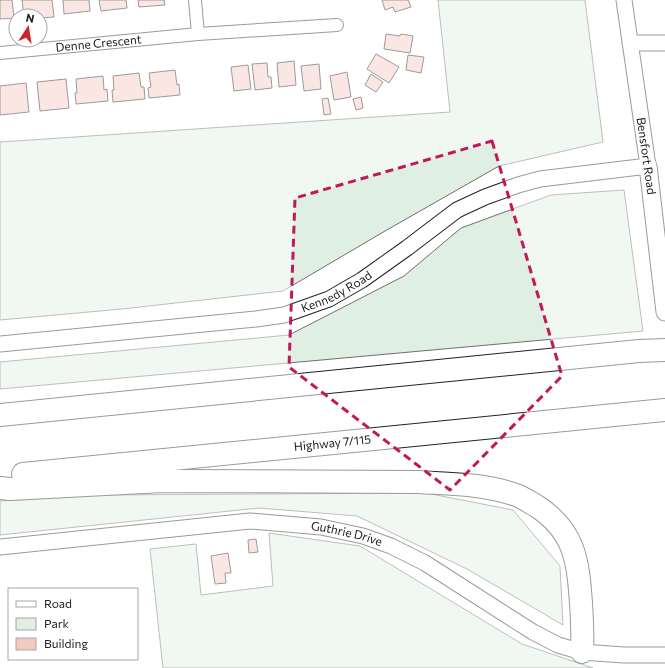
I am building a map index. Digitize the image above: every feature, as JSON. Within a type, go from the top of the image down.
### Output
[{"type":"highway","points":[[0,415],[639,351],[665,350]]},
{"type":"highway","name":"Highway 7/115","points":[[0,476],[656,411]]},
{"type":"highway","points":[[0,488],[10,489],[163,481],[419,482],[461,484],[496,489],[517,495],[533,504],[554,519],[566,534],[574,554],[580,590],[583,636],[582,652]]},
{"type":"main road","name":"Bensfort Road","points":[[648,166],[665,312]]},
{"type":"street","points":[[195,0],[198,34]]},
{"type":"street","name":"Bensfort Road","points":[[624,0],[648,166]]},
{"type":"street","name":"Denne Crescent","points":[[0,54],[198,34],[337,26]]},
{"type":"street","points":[[630,43],[665,43]]},
{"type":"street","name":"Kennedy Road","points":[[0,344],[256,319],[284,314],[329,299],[362,280],[457,210],[485,197],[540,179],[648,166]]},
{"type":"street","name":"Guthrie Drive","points":[[0,547],[250,521],[321,527],[363,536],[391,546],[425,563],[532,632],[558,645],[582,652],[624,655],[665,655]]},
{"type":"highlighted area","points":[[492,141],[562,376],[450,490],[289,367],[295,198]]},
{"type":"green space","points":[[438,0],[585,0],[603,142],[499,166],[283,291],[122,309],[0,320],[0,142],[450,112]]},
{"type":"green space","points":[[624,190],[643,331],[0,389],[0,362],[289,335],[404,276],[461,228],[551,195]]},
{"type":"green space","points":[[426,493],[513,510],[560,566],[563,625],[467,569],[357,516],[259,508],[0,535],[0,501],[98,495]]},
{"type":"green space","points":[[269,533],[360,546],[522,644],[593,668],[163,668],[150,549],[196,544],[201,595],[273,586]]},
{"type":"building","points":[[0,0],[12,0],[13,8],[8,8],[8,18],[0,19]]},
{"type":"building","points":[[22,0],[52,0],[54,17],[48,17],[48,8],[23,8]]},
{"type":"building","points":[[63,0],[89,0],[90,11],[64,14]]},
{"type":"building","points":[[99,0],[126,0],[127,8],[101,11]]},
{"type":"building","points":[[138,0],[164,0],[165,5],[139,7]]},
{"type":"building","points":[[382,0],[408,0],[411,7],[395,12],[393,7],[385,10]]},
{"type":"building","points":[[386,34],[413,36],[410,53],[384,49]]},
{"type":"building","points":[[376,54],[399,67],[389,83],[367,69]]},
{"type":"building","points":[[408,55],[424,57],[421,73],[406,70]]},
{"type":"building","points":[[294,61],[296,85],[279,87],[277,63]]},
{"type":"building","points":[[267,63],[268,77],[271,77],[272,88],[255,90],[252,64]]},
{"type":"building","points":[[319,64],[321,89],[304,91],[301,66]]},
{"type":"building","points":[[248,65],[251,89],[234,91],[231,67]]},
{"type":"building","points":[[175,70],[180,95],[149,98],[148,88],[151,87],[149,73]]},
{"type":"building","points":[[347,72],[351,97],[334,100],[330,76]]},
{"type":"building","points":[[139,73],[141,87],[144,87],[145,99],[113,102],[113,76]]},
{"type":"building","points":[[371,74],[383,82],[376,92],[365,85]]},
{"type":"building","points":[[103,76],[104,90],[107,89],[108,101],[76,104],[76,79]]},
{"type":"building","points":[[66,79],[69,108],[40,111],[37,82]]},
{"type":"building","points":[[26,83],[29,112],[0,115],[0,86]]},
{"type":"building","points":[[361,97],[363,108],[356,110],[353,99]]},
{"type":"building","points":[[328,98],[331,114],[324,115],[322,99]]},
{"type":"building","points":[[256,539],[258,552],[249,553],[248,540]]},
{"type":"building","points":[[228,553],[231,573],[225,573],[226,583],[215,584],[211,556]]}]
